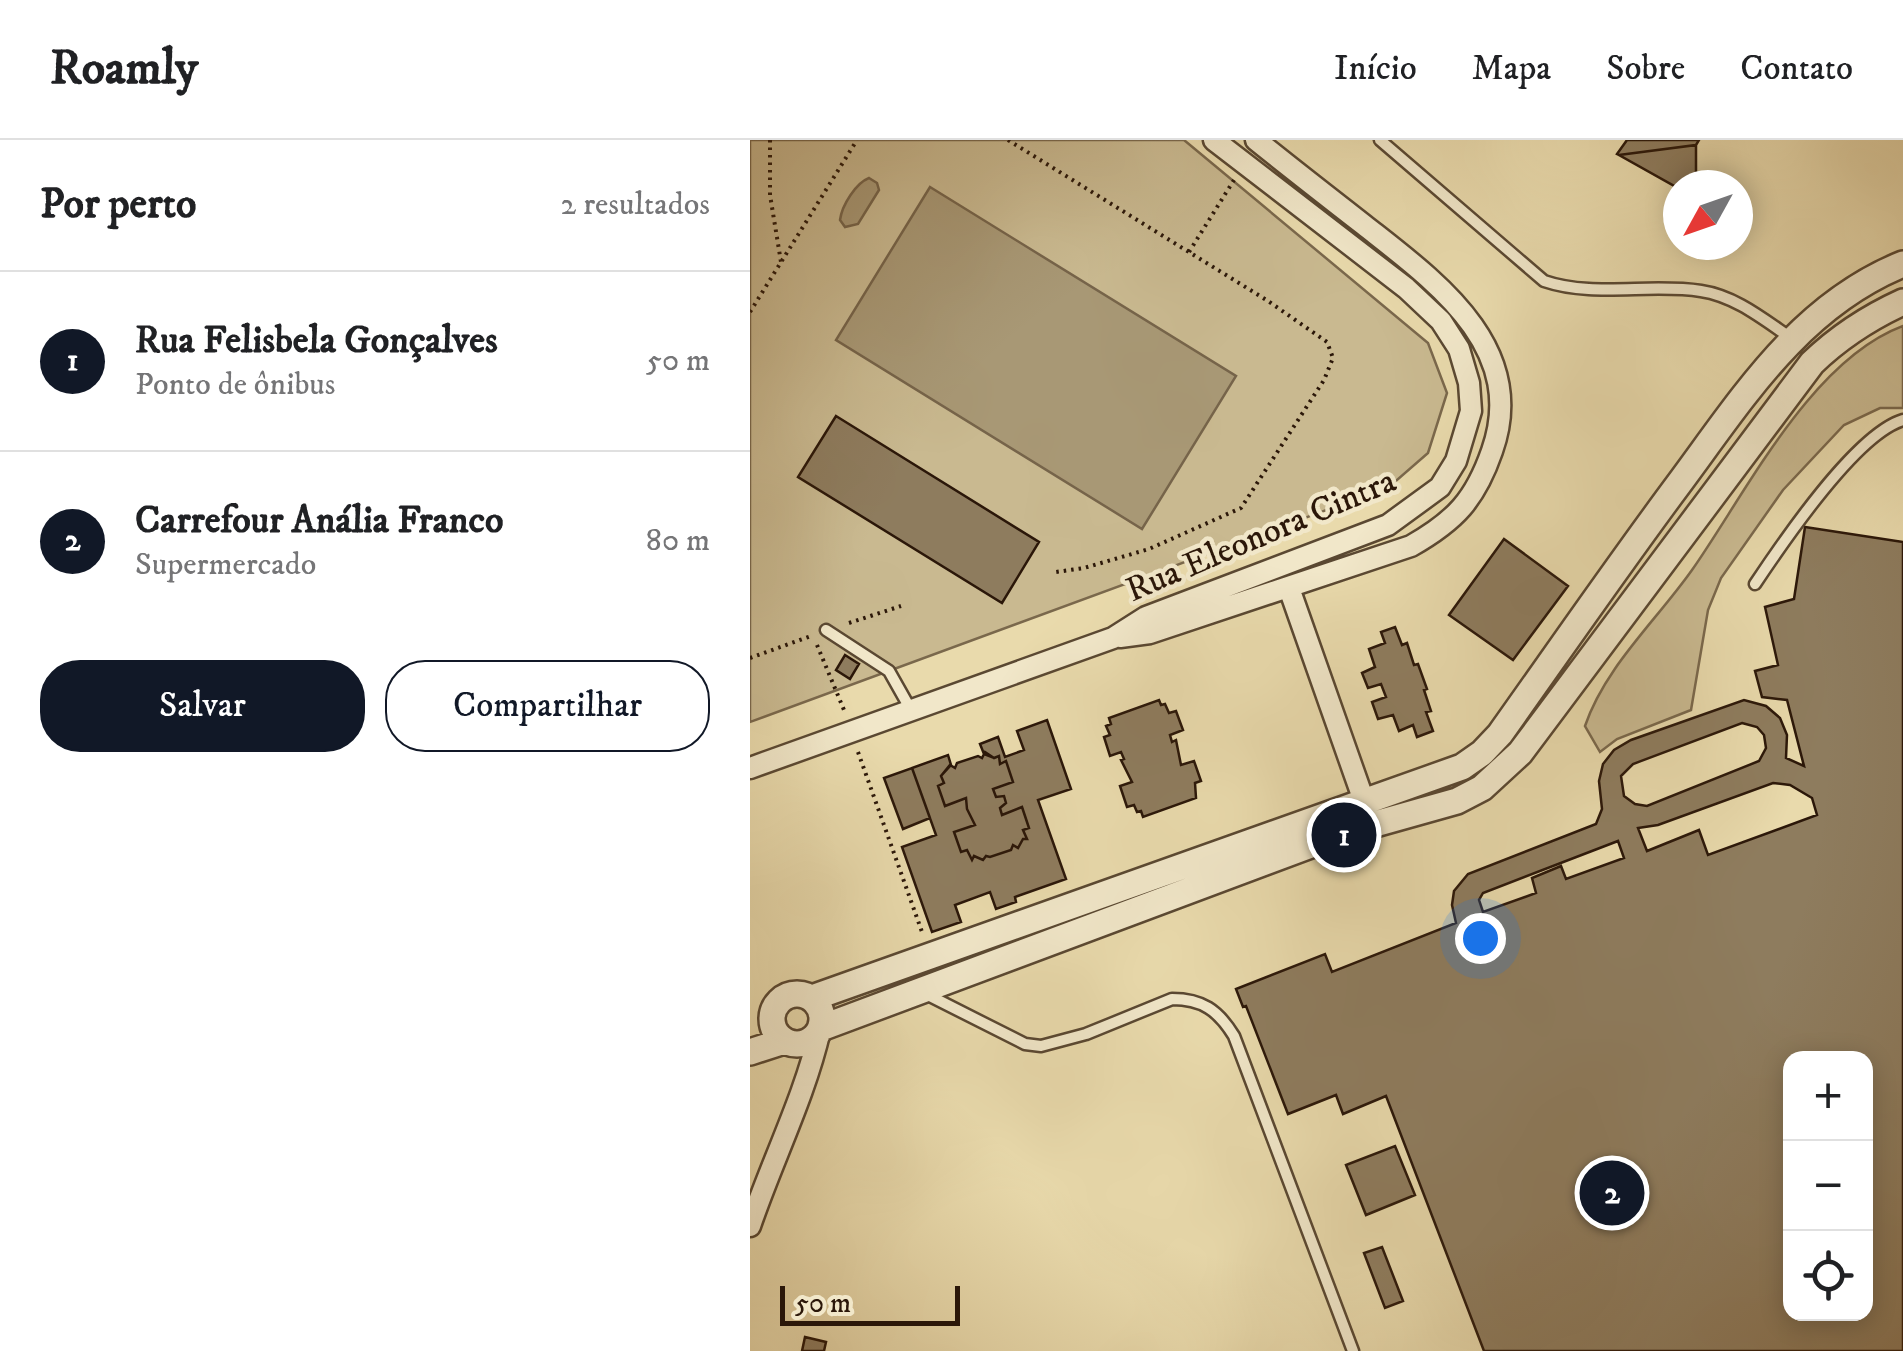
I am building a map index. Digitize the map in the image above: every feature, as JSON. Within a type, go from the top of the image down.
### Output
[{"type":"street","name":"Rua Eleonora Cintra","points":[[750,768],[1113,638],[1146,617],[1388,525],[1440,486],[1456,461],[1471,412],[1469,383],[1459,349],[1440,321],[1406,288],[1214,140]]},
{"type":"street","name":"Rua Eleonora Cintra","points":[[1113,638],[1150,634],[1410,546],[1440,530],[1465,506],[1482,478],[1501,414],[1496,374],[1485,343],[1461,308],[1431,278],[1256,140]]},
{"type":"street","points":[[812,998],[1462,767],[1500,734],[1769,362],[1840,298],[1903,264]]},
{"type":"street","points":[[750,1052],[812,1040],[820,1029],[920,991],[1343,833],[1457,801],[1482,788],[1520,754],[1812,363],[1864,320],[1903,302]]},
{"type":"street","points":[[1289,588],[1364,801]]},
{"type":"street","points":[[750,1226],[808,1074],[820,1029],[819,1006],[812,998],[797,993],[782,998],[762,1014],[772,1022],[808,1074]]},
{"type":"lane","points":[[1380,140],[1544,280],[1568,289],[1702,291],[1745,306],[1792,338]]},
{"type":"lane","points":[[1756,584],[1784,539],[1845,467],[1872,437],[1903,420]]},
{"type":"lane","points":[[826,630],[889,672],[912,712]]},
{"type":"lane","points":[[920,991],[1025,1044],[1053,1044],[1172,999],[1192,999],[1222,1017],[1234,1036],[1353,1351]]},
{"type":"path","points":[[770,140],[770,194],[781,262]]},
{"type":"path","points":[[750,312],[857,140]]},
{"type":"path","points":[[1008,140],[1327,342],[1333,358],[1324,380],[1242,508],[1149,549],[1056,572]]},
{"type":"path","points":[[1189,252],[1244,164]]},
{"type":"path","points":[[813,635],[931,955]]},
{"type":"shaded area","points":[[750,140],[1184,140],[1428,343],[1447,393],[1428,453],[1389,487],[750,722]]},
{"type":"shaded area","points":[[869,178],[879,190],[858,224],[845,227],[840,220],[847,201]]},
{"type":"shaded area","points":[[930,187],[1236,376],[1142,529],[836,340]]},
{"type":"shaded area","points":[[1903,326],[1903,408],[1880,408],[1844,425],[1783,490],[1721,578],[1708,610],[1691,710],[1617,739],[1600,752],[1585,726],[1605,684],[1692,570],[1783,432],[1839,368],[1870,343]]},
{"type":"building","points":[[1627,140],[1699,140],[1696,145],[1617,154]]},
{"type":"building","points":[[1696,145],[1696,170],[1663,170],[1663,180],[1619,155]]},
{"type":"building","points":[[836,416],[1039,542],[1002,603],[798,477]]},
{"type":"building","points":[[1805,527],[1903,542],[1903,1351],[1484,1351],[1386,1096],[1343,1114],[1336,1095],[1288,1114],[1236,989],[1325,954],[1332,972],[1456,923],[1454,891],[1468,874],[1596,824],[1602,809],[1599,781],[1603,764],[1614,750],[1631,740],[1744,700],[1766,706],[1780,718],[1787,735],[1786,758],[1804,766],[1787,700],[1762,697],[1755,671],[1778,665],[1765,607],[1794,599]],"holes":[[[1742,723],[1757,727],[1764,735],[1766,748],[1759,761],[1647,806],[1624,796],[1621,776],[1633,764]],[[1773,783],[1790,785],[1812,798],[1817,815],[1708,855],[1699,830],[1647,851],[1638,828],[1658,825]],[[1618,841],[1624,858],[1566,879],[1561,866],[1532,878],[1536,893],[1483,912],[1479,900],[1483,893]]]},
{"type":"building","points":[[1504,539],[1568,586],[1513,660],[1449,615]]},
{"type":"building","points":[[1395,627],[1402,645],[1407,643],[1414,665],[1418,664],[1427,689],[1424,690],[1431,711],[1426,712],[1433,731],[1417,737],[1413,725],[1399,731],[1393,715],[1378,719],[1372,702],[1386,697],[1381,684],[1368,688],[1362,673],[1375,667],[1369,649],[1385,643],[1381,632]]},
{"type":"building","points":[[845,655],[859,664],[850,679],[836,670]]},
{"type":"building","points":[[1159,700],[1169,713],[1176,711],[1183,730],[1170,735],[1172,742],[1176,740],[1181,765],[1194,761],[1201,781],[1195,783],[1196,798],[1143,817],[1134,805],[1127,807],[1120,786],[1132,782],[1121,752],[1110,756],[1104,737],[1110,735],[1106,726],[1111,724],[1109,718]]},
{"type":"building","points":[[1047,720],[1071,789],[1038,800],[1066,879],[1015,897],[1016,902],[996,909],[990,892],[955,905],[961,922],[932,932],[902,847],[936,835],[912,768],[948,755],[951,765],[941,776],[944,783],[938,786],[945,806],[966,798],[975,825],[954,832],[961,852],[967,850],[972,860],[974,856],[983,860],[1011,850],[1013,845],[1018,848],[1027,839],[1023,830],[1029,828],[1022,807],[1002,815],[1004,796],[996,797],[993,789],[1013,782],[1006,761],[1000,764],[999,756],[984,754],[980,744],[998,737],[1005,757],[1024,750],[1017,731]]},
{"type":"building","points":[[985,752],[994,758],[999,756],[1000,764],[1006,761],[1013,782],[993,789],[996,797],[1004,796],[1002,815],[1022,807],[1029,828],[1023,830],[1027,839],[1018,848],[1013,845],[1011,850],[983,860],[974,856],[972,860],[967,850],[961,852],[954,832],[975,825],[966,798],[945,806],[938,786],[944,783],[941,776],[950,765],[955,768],[957,763],[982,758]]},
{"type":"building","points":[[912,768],[930,818],[903,829],[884,778]]},
{"type":"building","points":[[1395,1146],[1415,1195],[1366,1215],[1346,1165]]},
{"type":"building","points":[[1382,1247],[1403,1301],[1385,1308],[1364,1253]]},
{"type":"building","points":[[805,1337],[826,1342],[824,1351],[802,1351]]},
{"type":"place","name":"Rua Felisbela Gonçalves","points":[[1344,835]]},
{"type":"place","name":"Carrefour Anália Franco","points":[[1612,1193]]}]
